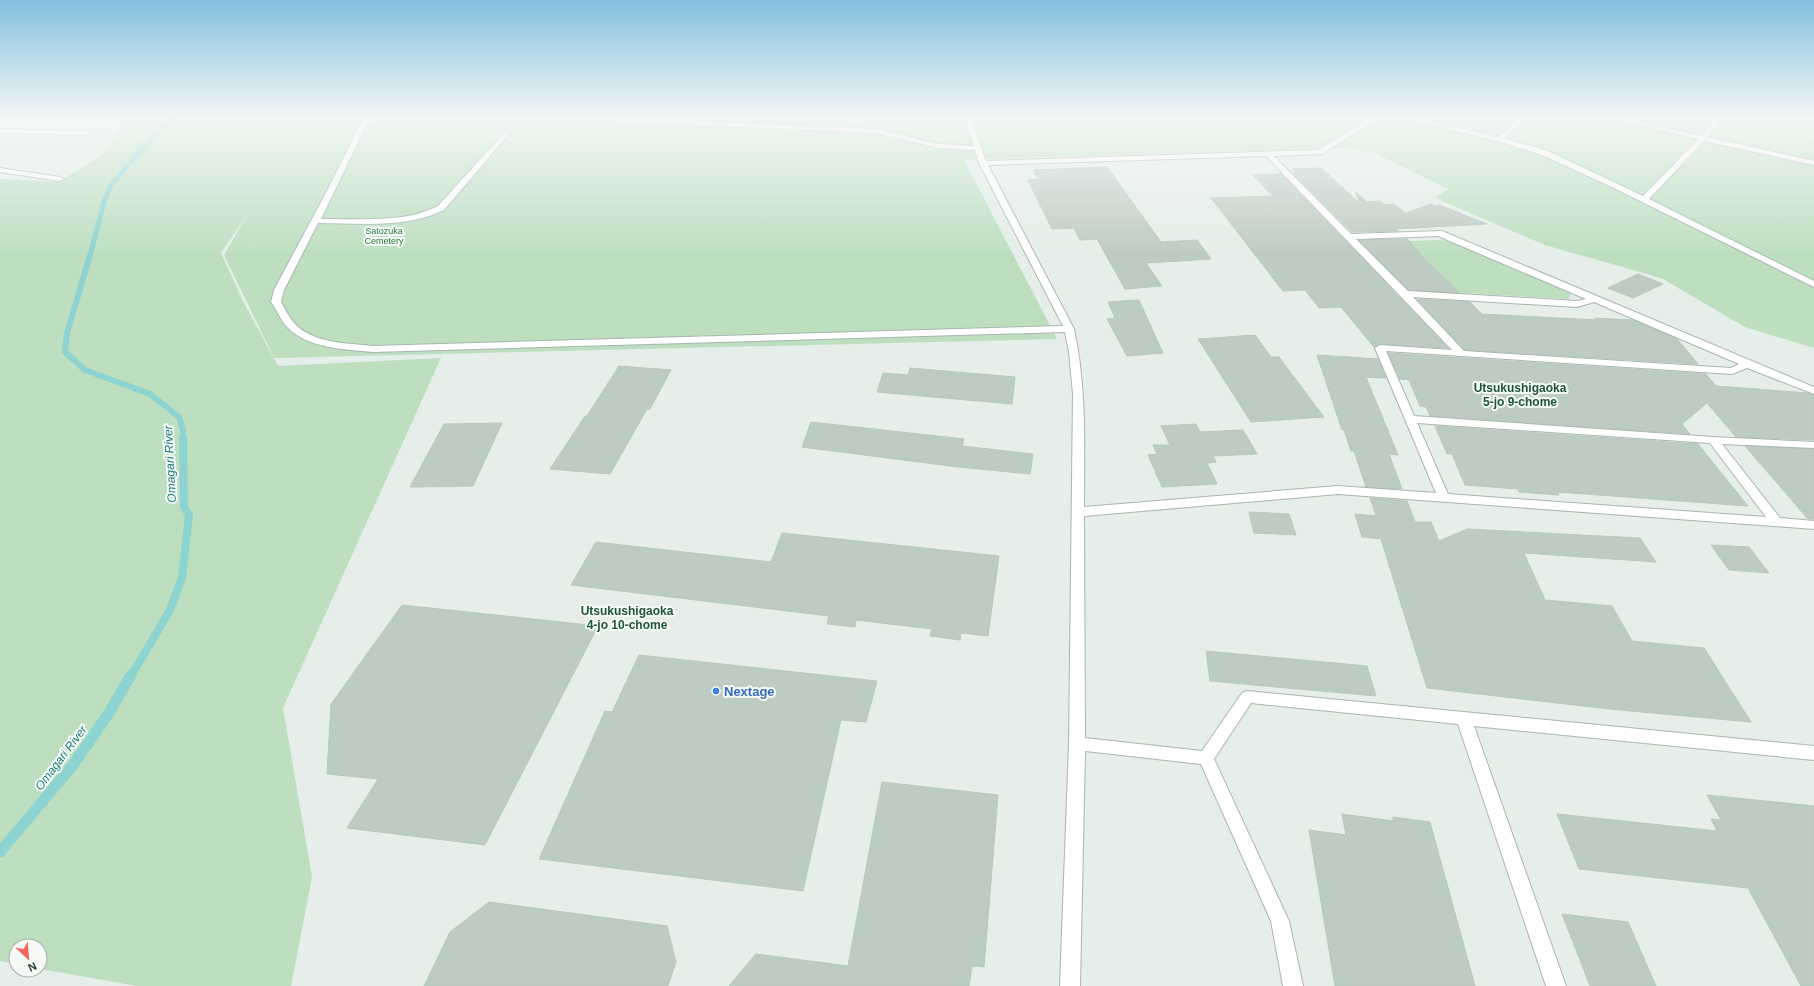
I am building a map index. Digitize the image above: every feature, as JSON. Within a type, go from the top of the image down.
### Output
[{"type":"street","points":[[345,162],[316,221],[279,290],[276,302],[292,326],[310,339],[337,346],[373,349],[1069,329]]},
{"type":"street","points":[[316,221],[407,219],[434,213],[441,208],[481,162]]},
{"type":"street","points":[[1014,162],[983,163],[1069,329],[1074,352],[1078,394],[1077,744],[1070,986]]},
{"type":"street","points":[[1276,162],[1461,353]]},
{"type":"street","points":[[1566,162],[1644,199],[1814,284]]},
{"type":"street","points":[[1644,199],[1680,162]]},
{"type":"street","points":[[0,170],[60,179]]},
{"type":"street","points":[[1348,237],[1438,233],[1814,391]]},
{"type":"street","points":[[1405,294],[1577,304],[1596,299]]},
{"type":"street","points":[[1444,498],[1380,348],[1732,371],[1747,364]]},
{"type":"street","points":[[1410,419],[1713,440],[1814,445]]},
{"type":"street","points":[[1713,440],[1776,522]]},
{"type":"street","points":[[1078,512],[1338,490],[1814,525]]},
{"type":"street","points":[[1206,758],[1247,697],[1814,753]]},
{"type":"street","points":[[1464,718],[1556,986]]},
{"type":"street","points":[[1077,744],[1206,758]]},
{"type":"street","points":[[1206,758],[1280,921],[1293,986]]},
{"type":"green space","name":"Satozuka Cemetery","points":[[90,162],[965,162],[1057,339],[274,358],[224,255],[247,215],[221,253],[243,301],[278,366],[441,358],[283,708],[312,877],[291,986],[137,986],[48,970],[48,938],[8,938],[8,962],[0,961],[0,179],[59,182]]},
{"type":"green space","points":[[1393,162],[1814,162],[1814,348],[1745,327],[1661,278],[1545,245],[1435,198],[1448,189]]},
{"type":"green space","points":[[1449,241],[1571,293],[1569,299],[1429,291],[1378,242]]},
{"type":"building","points":[[1107,167],[1161,242],[1197,240],[1211,259],[1146,263],[1162,286],[1125,289],[1097,239],[1080,240],[1074,228],[1052,229],[1028,180],[1038,179],[1033,170]]},
{"type":"building","points":[[1321,168],[1359,203],[1356,192],[1367,202],[1380,201],[1385,205],[1393,204],[1406,213],[1431,204],[1436,206],[1439,205],[1487,224],[1396,229],[1398,231],[1352,232],[1293,173],[1297,173],[1293,169]]},
{"type":"building","points":[[1281,174],[1448,348],[1380,344],[1374,347],[1341,307],[1319,308],[1305,290],[1283,291],[1211,198],[1273,196],[1253,175]]},
{"type":"building","points":[[1407,239],[1420,253],[1418,253],[1460,293],[1409,290],[1359,240]]},
{"type":"building","points":[[1638,274],[1663,284],[1633,298],[1608,288]]},
{"type":"building","points":[[1417,299],[1470,302],[1482,314],[1596,320],[1595,318],[1633,320],[1677,339],[1698,364],[1465,350]]},
{"type":"building","points":[[1139,300],[1163,353],[1127,356],[1107,319],[1115,318],[1108,302]]},
{"type":"building","points":[[1255,335],[1271,357],[1279,357],[1324,417],[1251,422],[1198,339]]},
{"type":"building","points":[[1388,353],[1706,374],[1716,386],[1808,393],[1814,395],[1814,440],[1736,437],[1707,403],[1682,424],[1690,434],[1430,416],[1426,407],[1420,406],[1409,380],[1400,379]]},
{"type":"building","points":[[1317,355],[1378,359],[1386,378],[1366,377],[1398,455],[1389,454],[1402,489],[1366,487],[1354,451],[1351,451],[1344,430],[1342,430]]},
{"type":"building","points":[[619,366],[671,370],[650,409],[647,409],[610,474],[550,469],[585,416],[587,416]]},
{"type":"building","points":[[910,368],[1015,377],[1012,404],[877,392],[883,373],[908,375]]},
{"type":"building","points":[[811,422],[964,439],[962,446],[1033,454],[1030,474],[958,467],[802,447]]},
{"type":"building","points":[[502,423],[473,486],[410,487],[444,424]]},
{"type":"building","points":[[1196,424],[1200,432],[1243,430],[1257,454],[1213,456],[1216,462],[1207,463],[1217,484],[1162,487],[1148,455],[1157,454],[1153,445],[1170,445],[1161,426]]},
{"type":"building","points":[[1435,426],[1698,444],[1748,506],[1558,492],[1559,495],[1519,492],[1518,489],[1465,485],[1452,454],[1447,454]]},
{"type":"building","points":[[1745,446],[1814,449],[1814,519],[1808,519]]},
{"type":"building","points":[[1370,498],[1407,501],[1415,522],[1431,522],[1439,541],[1467,529],[1640,538],[1656,562],[1524,553],[1545,600],[1612,606],[1632,641],[1704,648],[1751,722],[1609,709],[1427,688],[1381,539],[1362,537],[1355,514],[1376,516]]},
{"type":"building","points":[[1249,512],[1289,514],[1296,535],[1254,533]]},
{"type":"building","points":[[782,533],[999,556],[988,636],[961,633],[960,640],[930,636],[932,629],[856,620],[855,627],[827,624],[829,616],[571,585],[596,542],[771,562]]},
{"type":"building","points":[[1711,545],[1749,547],[1769,573],[1729,570]]},
{"type":"building","points":[[402,605],[598,626],[485,845],[347,828],[378,779],[327,774],[331,704]]},
{"type":"building","points":[[1206,651],[1367,666],[1376,696],[1210,681]]},
{"type":"building","points":[[639,655],[877,681],[866,722],[841,720],[803,891],[539,859],[605,711],[612,712]]},
{"type":"building","points":[[882,782],[998,795],[984,967],[972,966],[969,986],[729,986],[756,954],[848,966]]},
{"type":"building","points":[[1707,795],[1814,806],[1814,986],[1801,986],[1748,888],[1579,869],[1557,814],[1717,831],[1711,819],[1721,820]]},
{"type":"building","points":[[1342,814],[1393,821],[1393,817],[1430,822],[1475,986],[1335,986],[1309,830],[1346,835]]},
{"type":"building","points":[[489,902],[667,926],[676,962],[668,986],[424,986],[450,932]]},
{"type":"building","points":[[1562,914],[1628,922],[1656,986],[1590,986]]},
{"type":"waterway","name":"Omagari River","points":[[90,256],[104,202],[111,185],[131,162]]},
{"type":"waterway","name":"Omagari River","points":[[90,255],[67,333],[65,352],[85,370],[150,394],[179,417],[183,430],[183,438]]},
{"type":"waterway","name":"Omagari River","points":[[131,676],[170,610],[182,578],[189,515],[184,507],[183,438]]},
{"type":"waterway","name":"Omagari River","points":[[0,852],[73,765],[109,713],[131,675]]},
{"type":"place","name":"Nextage","points":[[716,691]]},
{"type":"district","name":"Utsukushigaoka 5-jo 9-chome","points":[[1520,395]]},
{"type":"district","name":"Utsukushigaoka 4-jo 10-chome","points":[[627,618]]}]
